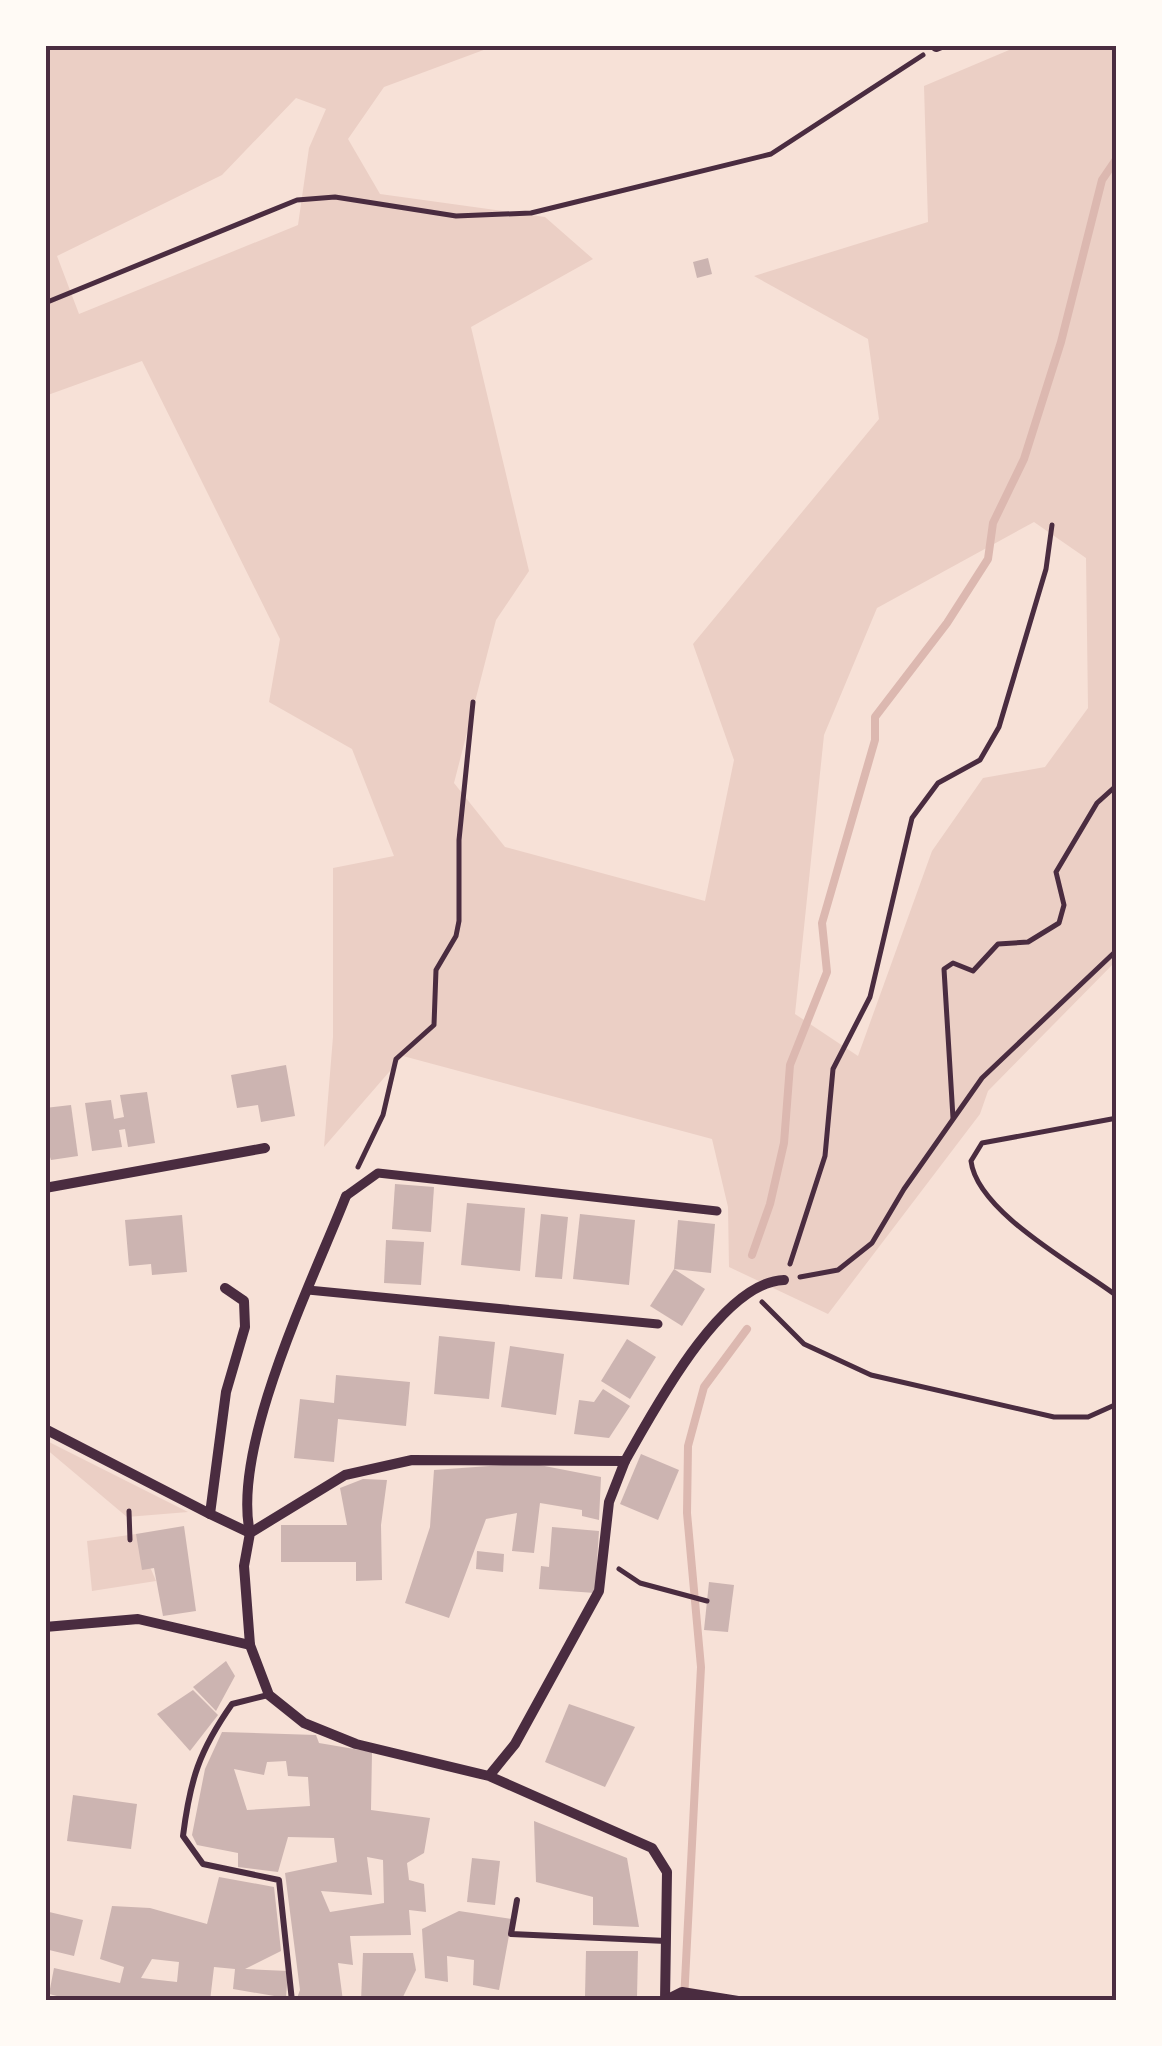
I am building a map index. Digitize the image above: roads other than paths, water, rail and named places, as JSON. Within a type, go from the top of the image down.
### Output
[{"type":"street","points":[[45,1188],[266,1148]]},
{"type":"street","points":[[717,1211],[378,1173],[346,1196],[308,1290],[255,1450],[246,1513],[250,1532],[244,1566],[250,1645],[269,1695],[304,1723],[356,1744],[489,1776],[652,1848],[667,1872],[666,2000],[682,1992],[738,2001]]},
{"type":"street","points":[[489,1776],[515,1744],[599,1591],[609,1502],[624,1461],[718,1318],[752,1292],[784,1280]]},
{"type":"street","points":[[210,1514],[226,1392],[245,1327],[244,1301],[225,1288]]},
{"type":"street","points":[[308,1290],[658,1324]]},
{"type":"street","points":[[45,1429],[250,1532]]},
{"type":"street","points":[[250,1532],[344,1475],[412,1460],[624,1461]]},
{"type":"street","points":[[45,1626],[138,1619],[250,1645]]},
{"type":"lane","points":[[269,1695],[232,1704],[207,1740],[190,1778],[183,1836],[202,1864],[279,1880],[292,2001]]},
{"type":"lane","points":[[517,1900],[511,1934],[668,1941]]},
{"type":"waterway","points":[[752,1255],[770,1204],[784,1143],[790,1065],[827,972],[822,923],[875,740],[875,717],[947,623],[988,559],[993,523],[1024,459],[1061,342],[1102,180],[1117,158]]},
{"type":"waterway","points":[[684,2001],[701,1667],[687,1513],[688,1446],[704,1387],[747,1329]]}]
